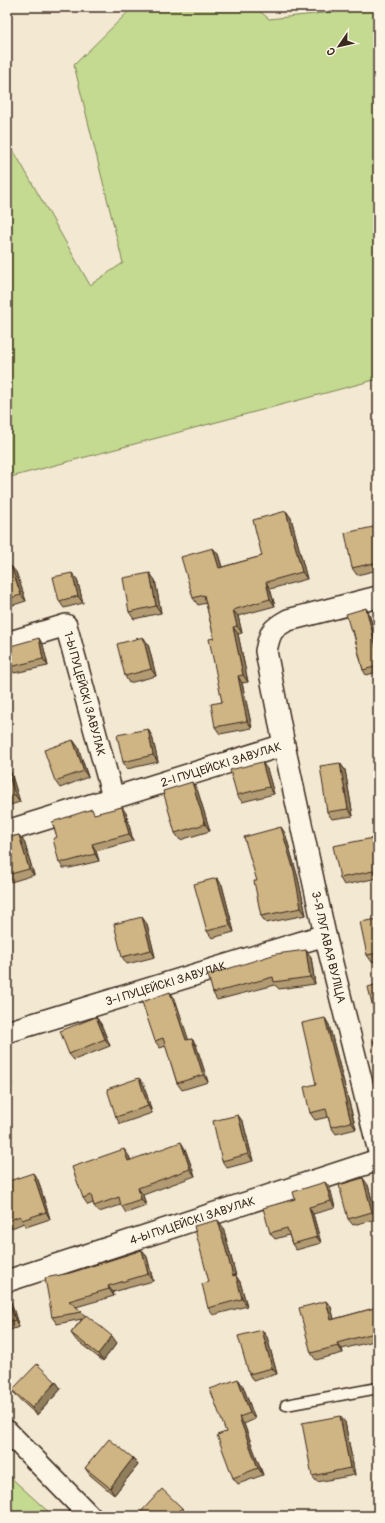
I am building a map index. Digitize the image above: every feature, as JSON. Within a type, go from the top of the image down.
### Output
[{"type":"street","name":"2-І ПУЦЕЙСКІ ЗАВУЛАК","points":[[7,831],[284,745],[266,651],[269,636],[276,627],[288,620],[378,597]]},
{"type":"street","name":"1-Ы ПУЦЕЙСКІ ЗАВУЛАК","points":[[7,643],[66,625],[113,798]]},
{"type":"street","name":"3-Я ЛУГАВАЯ ВУЛІЦА","points":[[284,745],[325,935],[378,1148]]},
{"type":"street","name":"3-І ПУЦЕЙСКІ ЗАВУЛАК","points":[[7,1032],[325,935]]},
{"type":"street","name":"4-Ы ПУЦЕЙСКІ ЗАВУЛАК","points":[[7,1281],[378,1160]]},
{"type":"street","points":[[7,1431],[90,1516]]},
{"type":"lane","points":[[286,1405],[378,1388]]},
{"type":"green space","points":[[133,7],[255,7],[269,19],[378,7],[378,379],[7,478],[7,139],[90,285],[123,263],[74,65]]},
{"type":"green space","points":[[7,1474],[53,1516],[7,1516]]},
{"type":"building","points":[[286,511],[302,572],[266,582],[270,599],[233,610],[237,626],[233,627],[243,675],[238,676],[247,721],[215,727],[211,704],[222,702],[209,639],[214,638],[204,595],[193,598],[181,557],[213,548],[219,568],[262,556],[253,520]]},
{"type":"building","points":[[378,526],[378,562],[352,568],[345,533]]},
{"type":"building","points":[[11,566],[21,595],[7,599],[7,567]]},
{"type":"building","points":[[72,573],[78,596],[59,601],[53,577]]},
{"type":"building","points":[[150,573],[156,606],[129,612],[123,578]]},
{"type":"building","points":[[366,608],[378,655],[378,666],[363,670],[353,630],[351,631],[346,614]]},
{"type":"building","points":[[143,637],[151,669],[125,676],[117,644]]},
{"type":"building","points":[[39,638],[43,659],[10,667],[7,647]]},
{"type":"building","points":[[148,729],[153,755],[123,762],[117,735]]},
{"type":"building","points":[[73,740],[84,771],[55,781],[44,750]]},
{"type":"building","points":[[262,762],[269,787],[237,795],[230,770]]},
{"type":"building","points":[[340,763],[348,809],[327,812],[320,766]]},
{"type":"building","points":[[7,769],[15,795],[7,797]]},
{"type":"building","points":[[192,782],[205,824],[175,833],[163,791]]},
{"type":"building","points":[[122,807],[129,834],[92,844],[95,854],[66,862],[59,862],[53,839],[57,837],[52,822],[92,809],[94,814]]},
{"type":"building","points":[[281,827],[294,871],[301,908],[261,916],[254,881],[257,881],[244,837]]},
{"type":"building","points":[[19,835],[29,869],[7,875],[7,838]]},
{"type":"building","points":[[373,838],[378,859],[378,870],[340,878],[333,846]]},
{"type":"building","points":[[217,878],[230,925],[207,931],[194,884]]},
{"type":"building","points":[[142,917],[151,950],[122,957],[114,924]]},
{"type":"building","points":[[378,919],[378,953],[367,955],[360,922]]},
{"type":"building","points":[[306,950],[310,977],[274,982],[273,977],[213,993],[208,975],[276,954]]},
{"type":"building","points":[[378,984],[378,1028],[368,987]]},
{"type":"building","points":[[170,992],[186,1040],[192,1039],[203,1075],[177,1083],[163,1038],[155,1041],[142,1002]]},
{"type":"building","points":[[96,1017],[105,1039],[69,1054],[60,1031]]},
{"type":"building","points":[[325,1018],[351,1122],[331,1127],[326,1109],[310,1113],[304,1087],[316,1084],[302,1023]]},
{"type":"building","points":[[378,1039],[378,1052],[373,1041]]},
{"type":"building","points":[[139,1078],[148,1106],[116,1117],[107,1089]]},
{"type":"building","points":[[238,1115],[248,1154],[222,1161],[213,1121]]},
{"type":"building","points":[[181,1142],[190,1169],[138,1188],[141,1199],[121,1206],[119,1197],[94,1206],[91,1195],[83,1198],[72,1167],[124,1149],[128,1161]]},
{"type":"building","points":[[33,1173],[46,1212],[22,1220],[20,1216],[7,1221],[7,1188],[11,1187],[9,1181]]},
{"type":"building","points":[[363,1178],[372,1212],[348,1219],[339,1185]]},
{"type":"building","points":[[325,1182],[331,1201],[309,1207],[317,1237],[292,1244],[287,1228],[270,1233],[263,1208],[295,1199],[293,1192]]},
{"type":"building","points":[[218,1220],[233,1276],[236,1275],[242,1299],[208,1308],[202,1284],[209,1282],[194,1226]]},
{"type":"building","points":[[142,1250],[148,1274],[108,1286],[109,1289],[69,1301],[82,1312],[52,1317],[45,1278],[70,1273]]},
{"type":"building","points":[[7,1297],[15,1320],[7,1322]]},
{"type":"building","points":[[326,1301],[331,1320],[378,1307],[378,1332],[337,1343],[338,1346],[311,1353],[299,1308]]},
{"type":"building","points":[[86,1315],[112,1336],[98,1354],[71,1333]]},
{"type":"building","points":[[262,1330],[272,1368],[249,1374],[238,1336]]},
{"type":"building","points":[[37,1364],[56,1382],[32,1408],[12,1390]]},
{"type":"building","points":[[238,1379],[250,1413],[239,1417],[258,1468],[233,1478],[217,1435],[226,1432],[210,1389]]},
{"type":"building","points":[[340,1416],[350,1468],[312,1476],[302,1423]]},
{"type":"building","points":[[109,1439],[133,1458],[110,1488],[85,1468]]},
{"type":"building","points":[[162,1489],[182,1508],[175,1516],[141,1516],[139,1514]]}]
